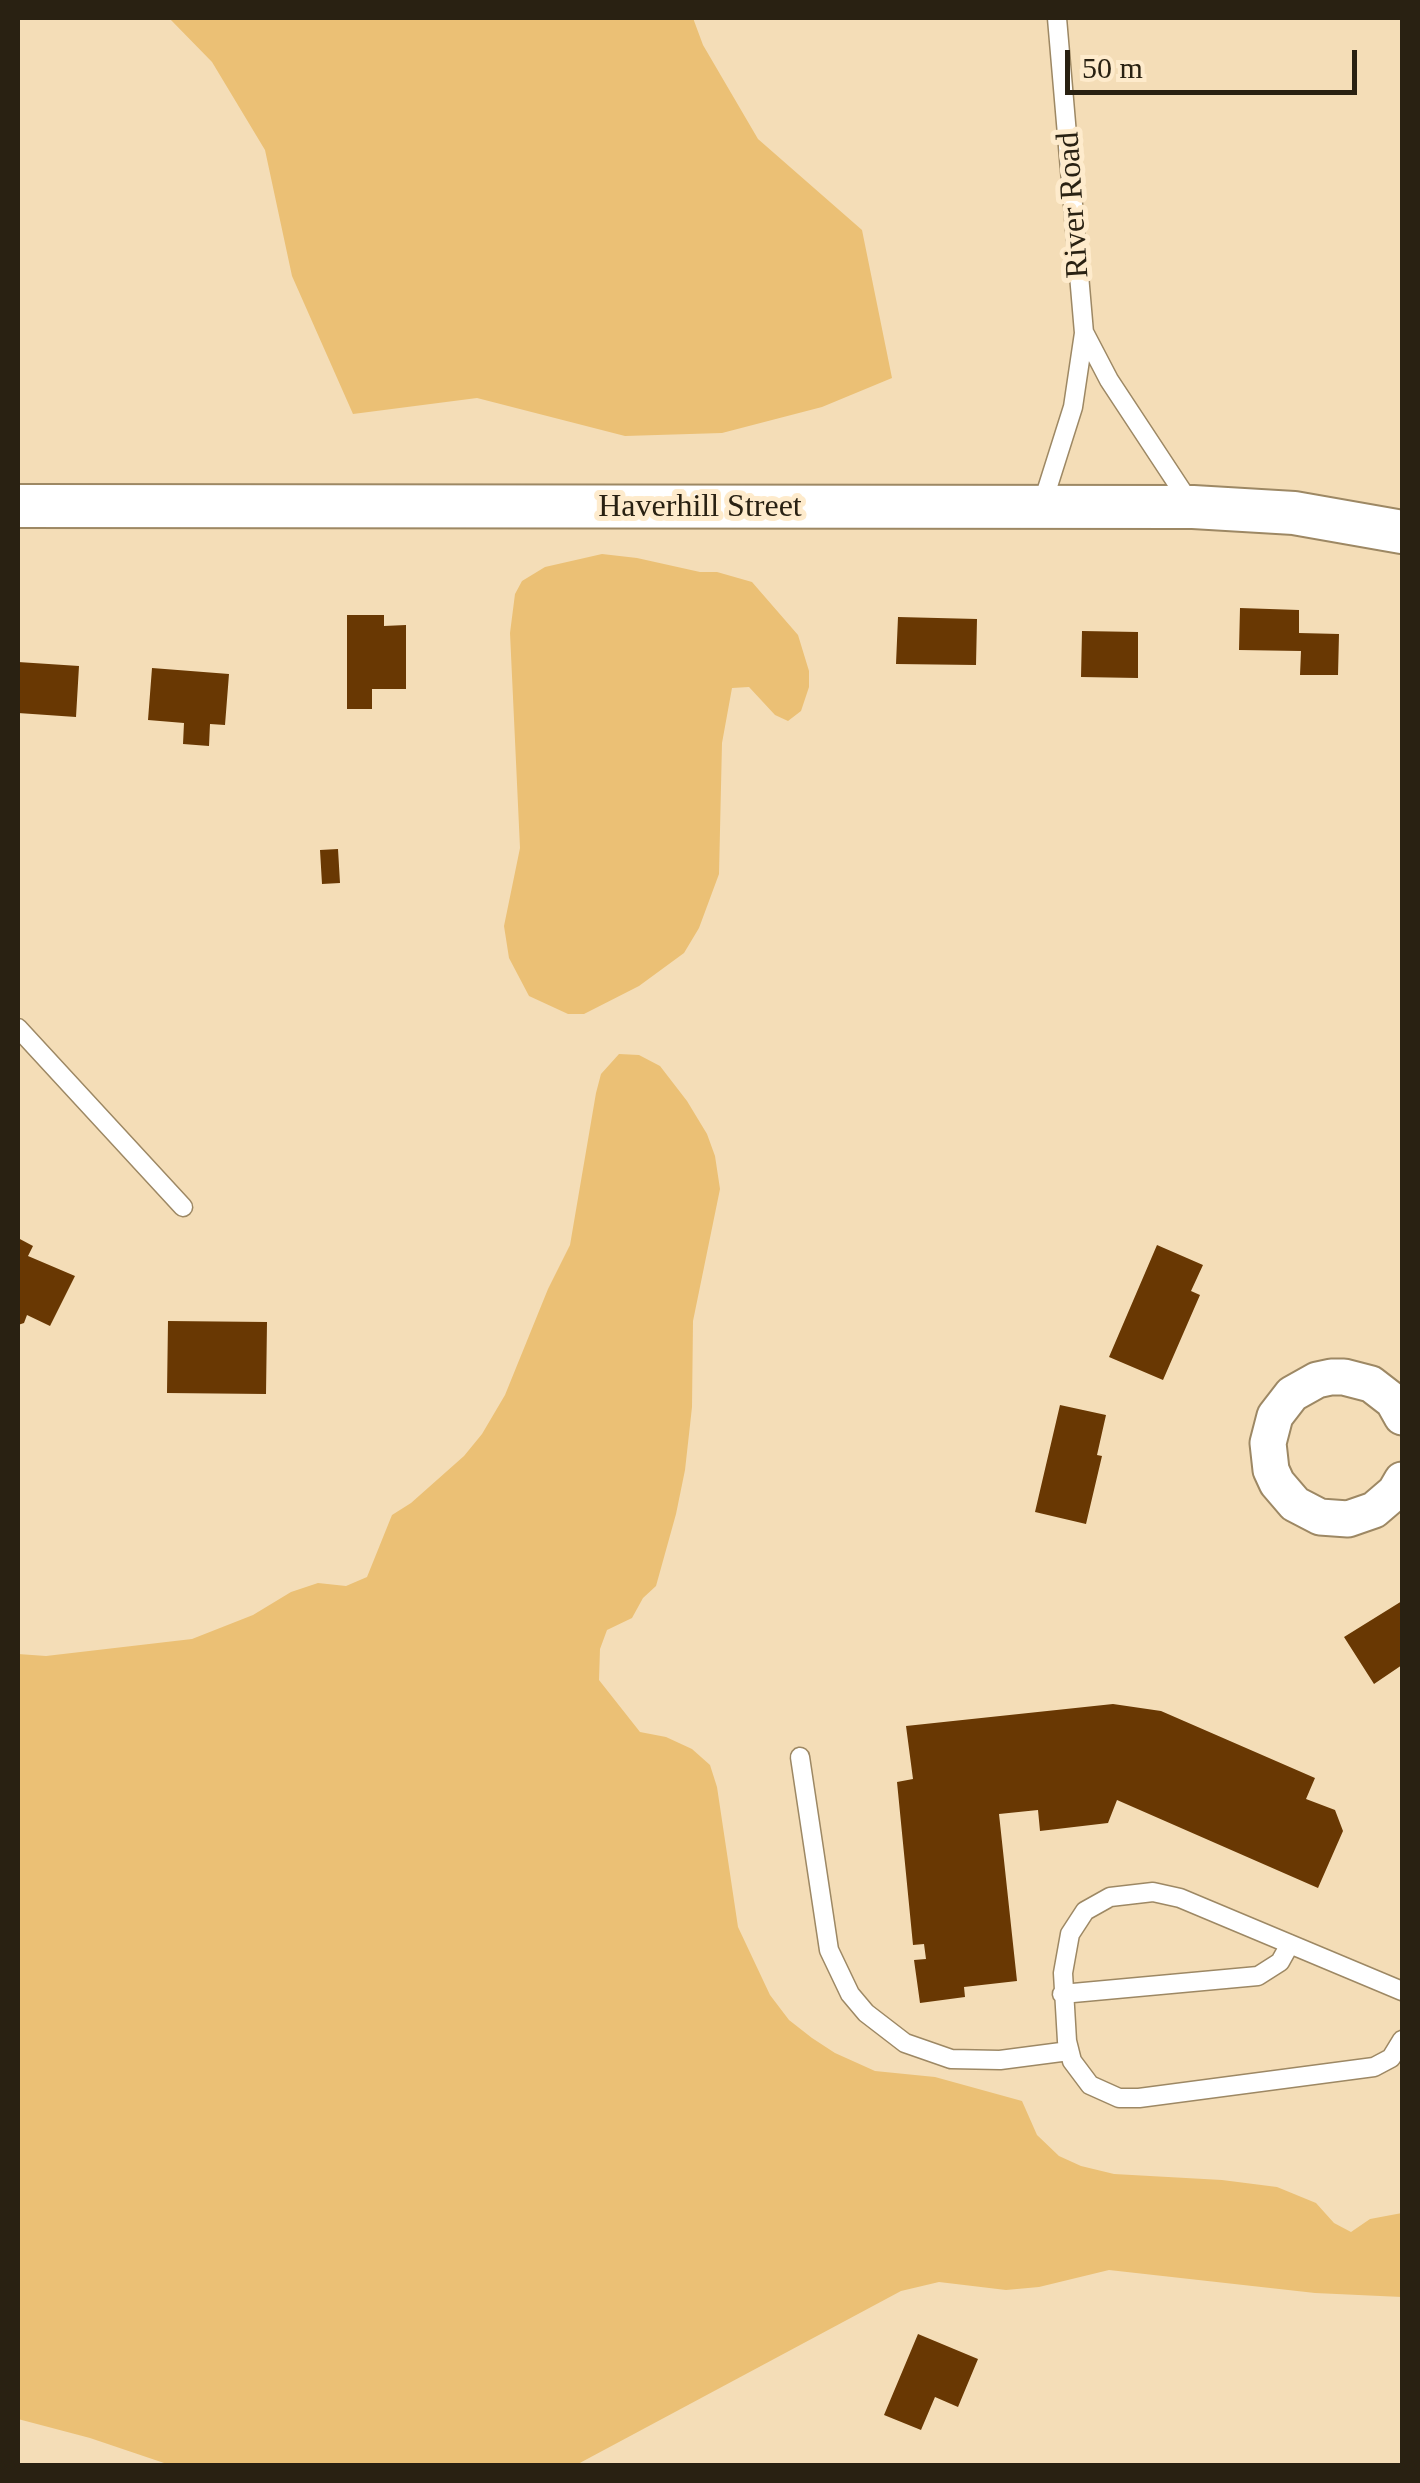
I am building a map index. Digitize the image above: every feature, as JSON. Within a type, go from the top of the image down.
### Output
[{"type":"street","name":"Haverhill Street","points":[[18,506],[1192,507],[1294,513],[1395,535]]},
{"type":"street","points":[[1402,1416],[1393,1402],[1371,1384],[1344,1376],[1330,1377],[1304,1386],[1283,1404],[1275,1416],[1268,1442],[1271,1470],[1277,1483],[1295,1504],[1320,1517],[1361,1516],[1385,1502],[1402,1480]]},
{"type":"lane","name":"River Road","points":[[1041,508],[1073,407],[1084,333],[1058,18]]},
{"type":"lane","name":"River Road","points":[[1084,333],[1109,380],[1192,507]]},
{"type":"lane","points":[[18,1028],[183,1207]]},
{"type":"lane","points":[[800,1757],[829,1950],[850,1994],[866,2013],[905,2043],[951,2059],[1000,2060],[1069,2051]]},
{"type":"lane","points":[[1402,1991],[1172,1895],[1140,1892],[1110,1897],[1086,1912],[1074,1926],[1064,1956],[1062,1994],[1069,2051],[1077,2070],[1108,2095],[1128,2099],[1374,2067],[1391,2058],[1402,2040]]},
{"type":"lane","points":[[1062,1994],[1258,1976],[1280,1962],[1290,1944]]},
{"type":"shaded area","points":[[169,18],[693,18],[703,45],[758,139],[862,230],[892,378],[822,407],[722,433],[625,436],[477,398],[353,414],[292,276],[265,150],[212,62]]},
{"type":"shaded area","points":[[602,554],[717,572],[752,582],[798,635],[809,671],[809,687],[801,711],[788,721],[775,715],[749,687],[732,688],[722,743],[719,874],[699,928],[684,953],[639,986],[584,1014],[568,1014],[529,996],[509,958],[504,926],[520,848],[510,633],[515,594],[522,581],[545,567]]},
{"type":"shaded area","points":[[619,1054],[639,1055],[660,1066],[687,1101],[707,1134],[720,1189],[693,1321],[692,1407],[676,1514],[656,1586],[643,1598],[632,1618],[607,1630],[600,1649],[599,1680],[640,1732],[666,1737],[692,1749],[710,1765],[717,1787],[738,1927],[770,1995],[789,2020],[812,2038],[875,2071],[935,2077],[1022,2101],[1037,2135],[1059,2156],[1081,2166],[1114,2174],[1277,2187],[1316,2203],[1334,2223],[1351,2232],[1370,2219],[1402,2213],[1402,2297],[1315,2293],[1109,2270],[1039,2287],[1006,2290],[939,2282],[901,2291],[576,2465],[170,2465],[18,2419],[18,1654],[46,1656],[192,1639],[253,1615],[291,1592],[318,1583],[346,1586],[367,1577],[392,1515],[464,1456],[505,1395],[570,1245],[596,1093],[601,1074]]},
{"type":"building","points":[[1240,608],[1299,610],[1299,633],[1339,634],[1338,675],[1300,675],[1301,651],[1239,650]]},
{"type":"building","points":[[347,615],[384,615],[384,626],[406,625],[406,689],[372,689],[372,709],[347,709]]},
{"type":"building","points":[[898,617],[977,619],[976,665],[896,664]]},
{"type":"building","points":[[1082,631],[1138,632],[1138,678],[1081,677]]},
{"type":"building","points":[[18,662],[79,666],[76,717],[18,713]]},
{"type":"building","points":[[152,668],[229,674],[225,725],[210,724],[209,746],[183,744],[184,723],[148,720]]},
{"type":"building","points":[[338,849],[340,883],[322,884],[320,850]]},
{"type":"building","points":[[18,1238],[33,1246],[28,1256],[75,1276],[50,1326],[27,1315],[24,1323],[18,1325]]},
{"type":"building","points":[[1157,1245],[1203,1265],[1191,1291],[1200,1295],[1163,1380],[1109,1357]]},
{"type":"building","points":[[168,1321],[267,1322],[266,1394],[167,1393]]},
{"type":"building","points":[[1060,1405],[1106,1415],[1097,1455],[1102,1456],[1086,1524],[1035,1512]]},
{"type":"building","points":[[1402,1601],[1402,1665],[1374,1684],[1344,1637]]},
{"type":"building","points":[[1113,1704],[1161,1711],[1315,1778],[1306,1799],[1335,1810],[1343,1831],[1318,1888],[1117,1800],[1108,1823],[1040,1831],[1038,1810],[999,1814],[1017,1981],[964,1987],[965,1997],[920,2003],[914,1960],[926,1959],[924,1944],[913,1945],[897,1782],[913,1779],[906,1726]]},
{"type":"building","points":[[918,2334],[978,2359],[958,2407],[935,2397],[921,2430],[884,2415]]}]
